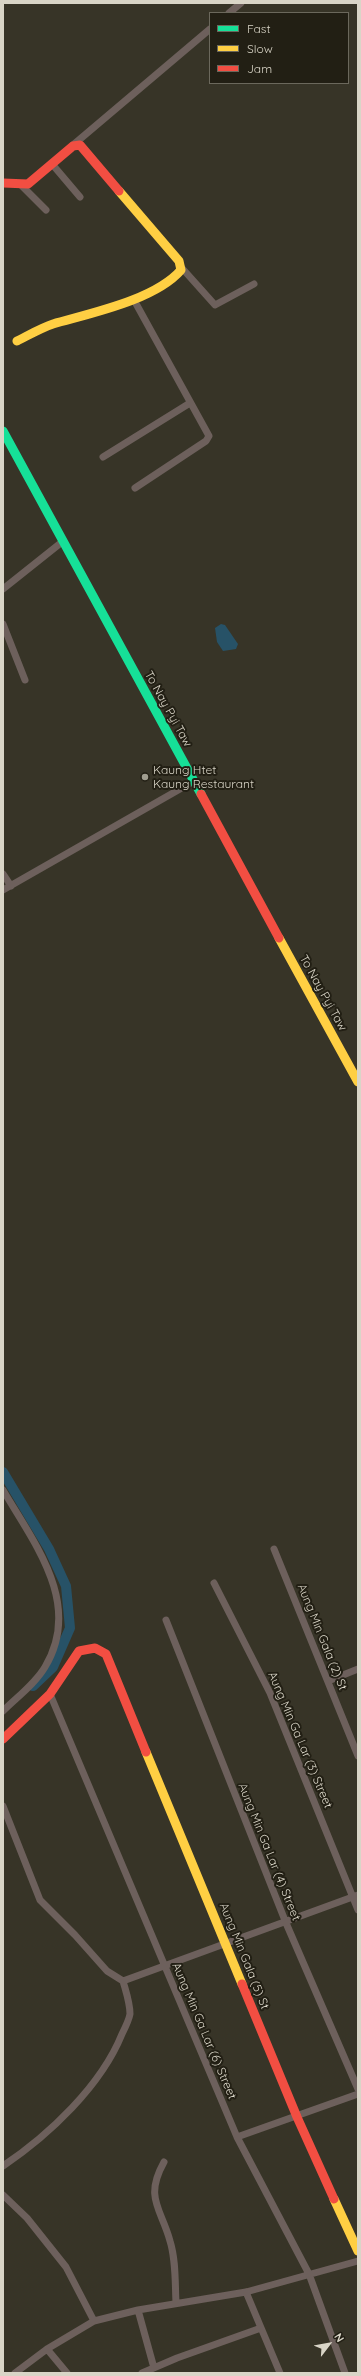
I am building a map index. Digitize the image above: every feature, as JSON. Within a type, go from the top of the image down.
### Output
[{"type":"street","points":[[230,12],[241,3]]},
{"type":"street","points":[[3,183],[21,185],[28,184],[209,29]]},
{"type":"street","points":[[69,149],[73,146],[80,145],[174,255],[181,267],[215,305],[254,284]]},
{"type":"street","points":[[52,164],[80,197]]},
{"type":"street","points":[[21,185],[46,210]]},
{"type":"street","points":[[17,340],[51,325],[108,310],[134,300],[175,277],[181,270],[181,267]]},
{"type":"street","points":[[134,300],[209,436],[208,439],[135,488]]},
{"type":"street","points":[[103,457],[190,402]]},
{"type":"street","name":"To Nay Pyi Taw","points":[[3,431],[62,542],[358,1082]]},
{"type":"street","points":[[3,589],[62,542]]},
{"type":"street","points":[[3,624],[25,680]]},
{"type":"street","points":[[3,890],[194,781]]},
{"type":"street","points":[[3,874],[11,886]]},
{"type":"street","points":[[3,1490],[48,1566],[58,1600],[60,1620],[59,1633],[45,1666],[33,1682],[3,1711]]},
{"type":"street","name":"Aung Min Gala (2) St","points":[[274,1549],[358,1756]]},
{"type":"street","name":"Aung Min Ga Lar (3) Street","points":[[214,1582],[270,1693],[356,1896],[358,1910]]},
{"type":"street","name":"Aung Min Ga Lar (4) Street","points":[[166,1620],[286,1923],[358,2089]]},
{"type":"street","name":"Aung Min Gala (5) St","points":[[50,1694],[79,1651],[87,1648],[102,1650],[112,1668],[297,2116],[358,2251]]},
{"type":"street","points":[[328,1681],[358,1669]]},
{"type":"street","points":[[3,1739],[50,1694]]},
{"type":"street","name":"Aung Min Ga Lar (6) Street","points":[[50,1694],[238,2137],[309,2274],[345,2373]]},
{"type":"street","points":[[3,1806],[40,1900],[76,1935],[106,1971],[123,1981],[129,2002],[130,2015],[112,2058],[62,2117],[35,2142],[3,2166]]},
{"type":"street","points":[[123,1981],[286,1923],[356,1896]]},
{"type":"street","points":[[238,2137],[358,2094]]},
{"type":"street","points":[[164,2162],[157,2174],[154,2197],[170,2241],[176,2303]]},
{"type":"street","points":[[3,2195],[27,2218],[66,2267],[94,2321]]},
{"type":"street","points":[[15,2373],[47,2349],[94,2321],[138,2310],[246,2292],[358,2261]]},
{"type":"street","points":[[246,2292],[280,2373]]},
{"type":"street","points":[[138,2310],[154,2368]]},
{"type":"street","points":[[142,2373],[261,2328]]},
{"type":"street","points":[[47,2349],[67,2373]]},
{"type":"water","points":[[221,624],[225,625],[238,644],[236,649],[223,651],[217,642],[215,628]]},
{"type":"waterway","points":[[3,1472],[49,1549],[66,1586],[70,1628],[53,1667],[33,1686]]},
{"type":"traffic: fast","points":[[3,431],[201,794]]},
{"type":"traffic: slow","points":[[17,341],[53,324],[103,310],[139,297],[155,290],[170,280],[181,270],[179,261],[119,191]]},
{"type":"traffic: slow","points":[[279,938],[358,1082]]},
{"type":"traffic: slow","points":[[146,1752],[242,1984]]},
{"type":"traffic: slow","points":[[334,2199],[358,2251]]},
{"type":"traffic: jam","points":[[3,183],[28,184],[73,146],[80,145],[119,191]]},
{"type":"traffic: jam","points":[[201,794],[279,938]]},
{"type":"traffic: jam","points":[[3,1739],[50,1694],[79,1651],[95,1648],[106,1654],[146,1752]]},
{"type":"traffic: jam","points":[[242,1984],[297,2117],[334,2199]]},
{"type":"place","name":"Kaung Htet Kaung Restaurant","points":[[145,777]]}]
